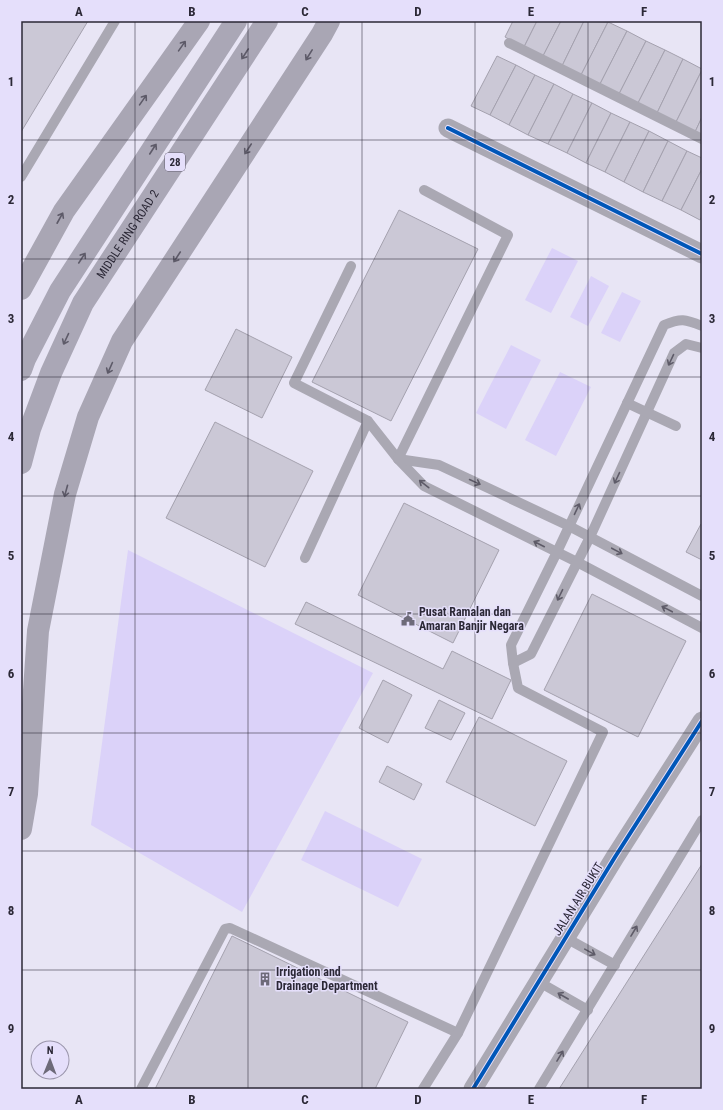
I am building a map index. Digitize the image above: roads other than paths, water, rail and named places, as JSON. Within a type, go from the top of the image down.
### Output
[{"type":"highway","name":"28","points":[[21,370],[25,359],[60,291],[236,21]]},
{"type":"highway","name":"MIDDLE RING ROAD 2","points":[[21,464],[30,429],[51,373],[83,303],[267,21]]},
{"type":"main road","points":[[21,289],[64,212],[199,21]]},
{"type":"main road","points":[[21,829],[27,794],[38,631],[65,494],[88,417],[122,341],[270,116],[329,21]]},
{"type":"street","points":[[448,128],[701,250]]},
{"type":"street","name":"JALAN AIR BUKIT","points":[[472,1089],[702,721]]},
{"type":"lane","points":[[21,177],[116,21]]},
{"type":"lane","points":[[509,43],[702,139]]},
{"type":"lane","points":[[398,458],[508,235],[424,190]]},
{"type":"lane","points":[[351,266],[294,383],[368,421],[398,458],[424,486],[577,562],[702,628]]},
{"type":"lane","points":[[423,1089],[458,1033],[603,732],[518,688],[511,645],[557,552],[664,325],[676,320],[689,320],[702,326]]},
{"type":"lane","points":[[513,663],[531,654],[590,537],[674,353],[686,344],[702,348]]},
{"type":"lane","points":[[627,403],[676,426]]},
{"type":"lane","points":[[305,558],[368,421]]},
{"type":"lane","points":[[398,458],[439,464],[569,526],[702,596]]},
{"type":"lane","points":[[540,1089],[702,820]]},
{"type":"lane","points":[[141,1089],[225,929],[230,928],[458,1033]]},
{"type":"lane","points":[[566,938],[615,965]]},
{"type":"lane","points":[[539,982],[588,1010]]},
{"type":"place","name":"Pusat Ramalan dan Amaran Banjir Negara","points":[[408,619]]},
{"type":"place","name":"Irrigation and Drainage Department","points":[[265,979]]}]
